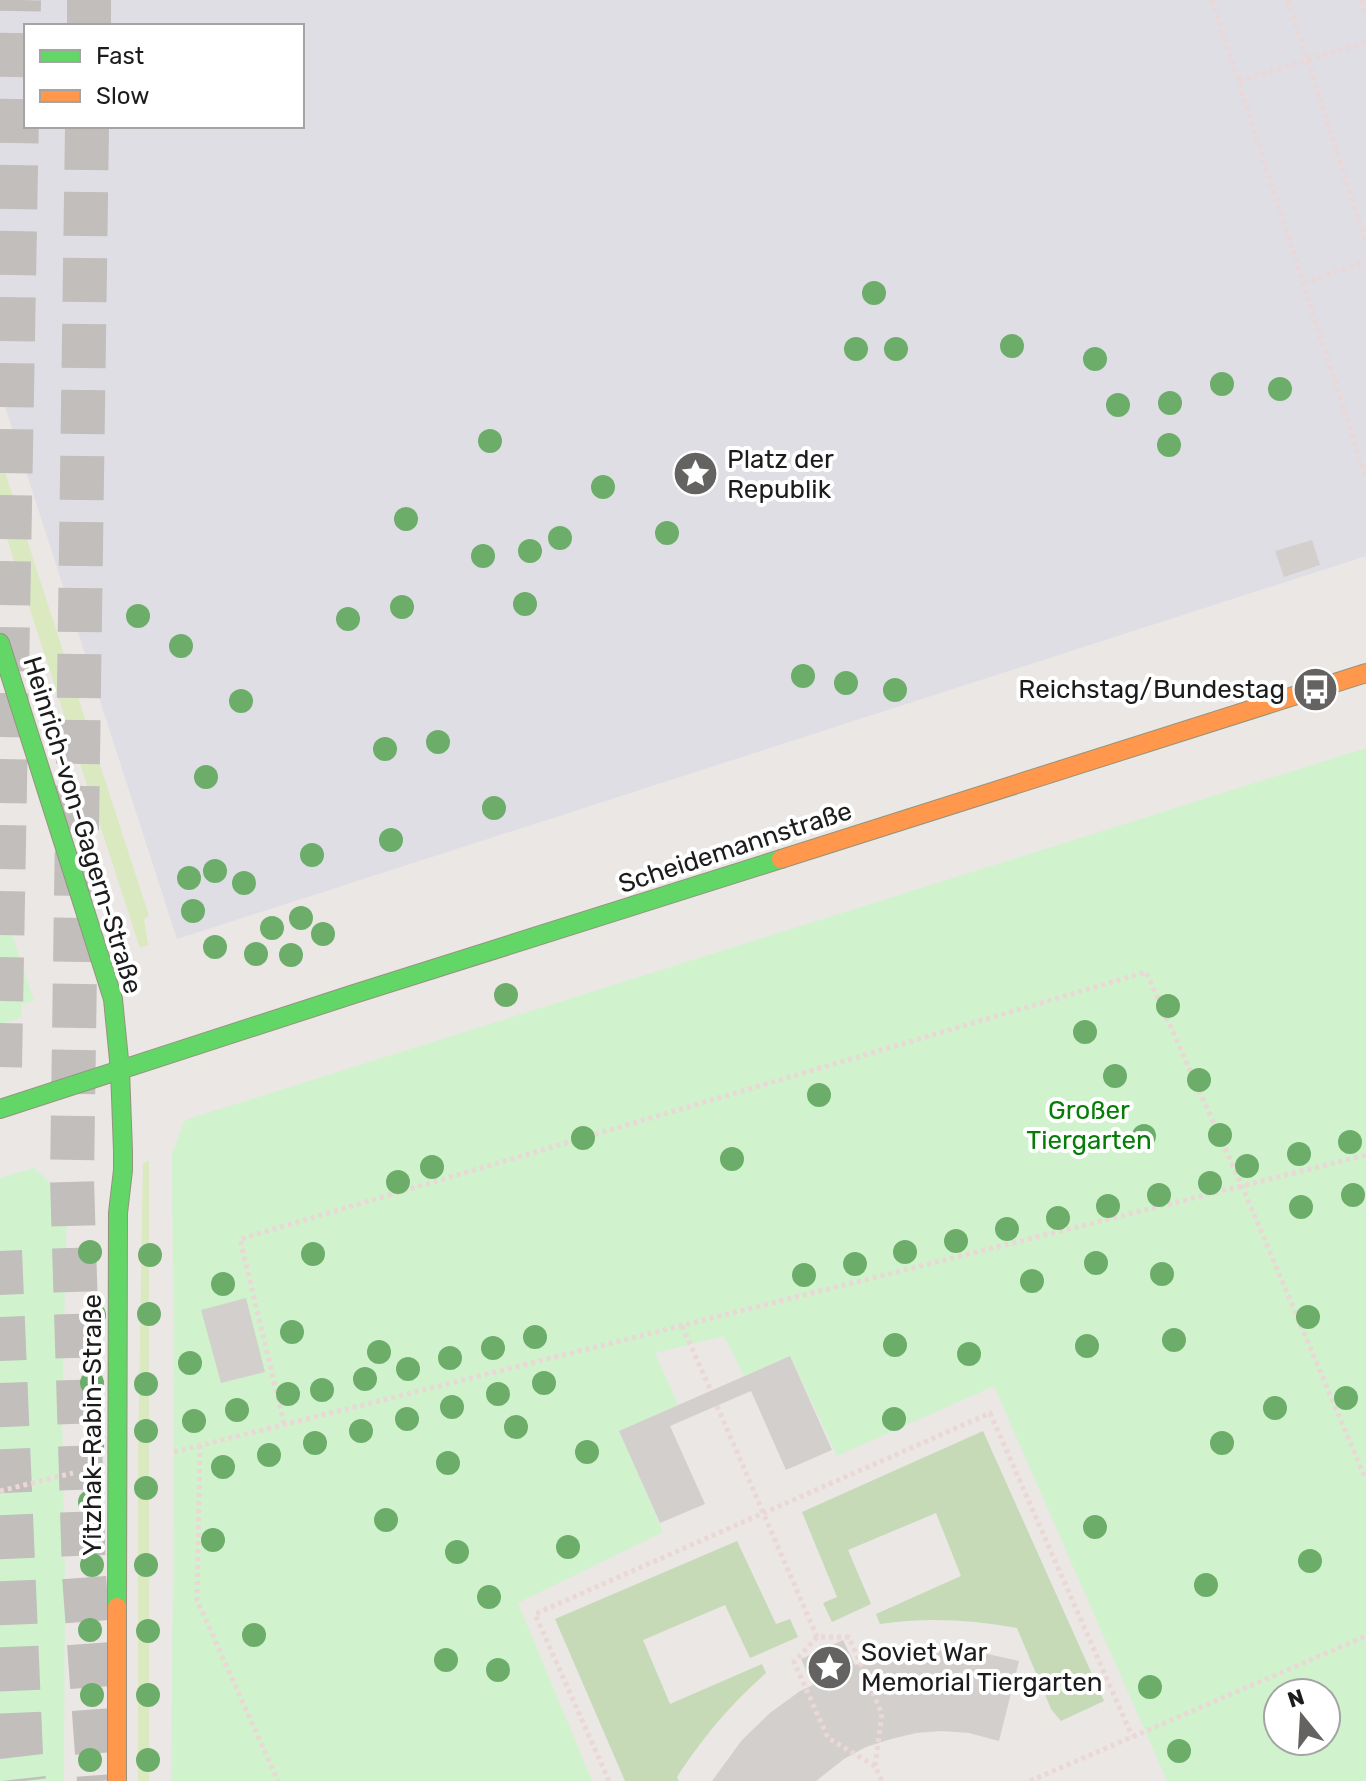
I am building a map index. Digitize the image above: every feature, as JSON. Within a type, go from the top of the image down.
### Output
[{"type":"street","name":"Heinrich-von-Gagern-Straße","points":[[0,643],[113,999],[120,1070]]},
{"type":"street","name":"Scheidemannstraße","points":[[0,1109],[1366,673]]},
{"type":"street","name":"Yitzhak-Rabin-Straße","points":[[117,1781],[118,1213],[123,1170],[120,1070]]},
{"type":"path","points":[[1212,0],[1366,478]]},
{"type":"path","points":[[1288,0],[1366,242]]},
{"type":"path","points":[[1361,0],[1366,17]]},
{"type":"path","points":[[1239,81],[1366,42]]},
{"type":"path","points":[[1304,283],[1366,262]]},
{"type":"path","points":[[284,1424],[240,1239],[1146,972],[1242,1186],[1366,1480]]},
{"type":"path","points":[[174,1452],[1366,1155]]},
{"type":"path","points":[[682,1325],[711,1391]]},
{"type":"path","points":[[717,1406],[817,1637]]},
{"type":"path","points":[[609,1781],[535,1614],[990,1413],[1132,1736]]},
{"type":"path","points":[[200,1445],[197,1600],[278,1781]]},
{"type":"path","points":[[0,1491],[80,1471]]},
{"type":"path","points":[[1030,1781],[1366,1636]]},
{"type":"path","points":[[875,1766],[828,1738],[794,1662],[817,1637],[849,1637],[882,1714],[875,1766],[882,1781]]},
{"type":"green space","points":[[0,457],[149,916],[144,919],[148,945],[140,948],[0,517]]},
{"type":"green space","name":"Großer Tiergarten","points":[[1366,748],[1366,1781],[1167,1781],[994,1386],[837,1456],[790,1356],[744,1376],[724,1336],[655,1353],[678,1405],[620,1431],[663,1532],[518,1603],[592,1781],[171,1781],[174,1465],[172,1154],[185,1120]]},
{"type":"green space","points":[[0,898],[34,1001],[21,1004],[22,1017],[0,1025]]},
{"type":"green space","points":[[149,1161],[149,1781],[138,1781],[138,1458],[143,1163]]},
{"type":"green space","points":[[34,1168],[67,1204],[62,1411],[64,1781],[0,1781],[0,1178]]},
{"type":"green space","points":[[983,1431],[1104,1701],[1061,1721],[1051,1709],[1017,1628],[949,1620],[880,1624],[876,1614],[961,1576],[936,1513],[848,1550],[871,1604],[832,1622],[823,1603],[837,1597],[802,1512]]},
{"type":"green space","points":[[737,1541],[776,1624],[790,1619],[798,1637],[750,1658],[725,1605],[643,1640],[670,1704],[762,1664],[766,1673],[729,1709],[708,1735],[677,1777],[679,1781],[625,1781],[555,1619]]},
{"type":"shaded area","name":"Platz der Republik","points":[[0,0],[1366,0],[1366,556],[177,939],[0,391]]},
{"type":"building","points":[[1312,540],[1320,565],[1284,577],[1275,551]]},
{"type":"building","points":[[246,1298],[265,1372],[221,1383],[201,1310]]},
{"type":"building","points":[[790,1356],[832,1450],[786,1470],[751,1391],[670,1426],[705,1504],[660,1523],[619,1431]]},
{"type":"building","points":[[843,1640],[855,1665],[906,1653],[944,1650],[983,1653],[1019,1661],[999,1741],[969,1733],[916,1733],[866,1747],[844,1759],[816,1781],[712,1781],[742,1740],[770,1713],[813,1685],[801,1659]]},
{"type":"tunnel","points":[[0,1067],[19,0]]},
{"type":"tunnel","points":[[89,0],[89,24]]},
{"type":"tunnel","points":[[87,128],[72,1179],[84,1575],[99,1781]]},
{"type":"tunnel","points":[[0,1251],[24,1781]]},
{"type":"traffic: fast","points":[[0,643],[113,999],[123,1151],[118,1213],[117,1607]]},
{"type":"traffic: fast","points":[[0,1109],[781,859]]},
{"type":"traffic: slow","points":[[781,859],[1366,673]]},
{"type":"traffic: slow","points":[[117,1607],[117,1781]]},
{"type":"place","name":"Platz der Republik","points":[[696,474]]},
{"type":"place","name":"Reichstag/Bundestag","points":[[1316,689]]},
{"type":"place","name":"Soviet War Memorial Tiergarten","points":[[830,1667]]}]
